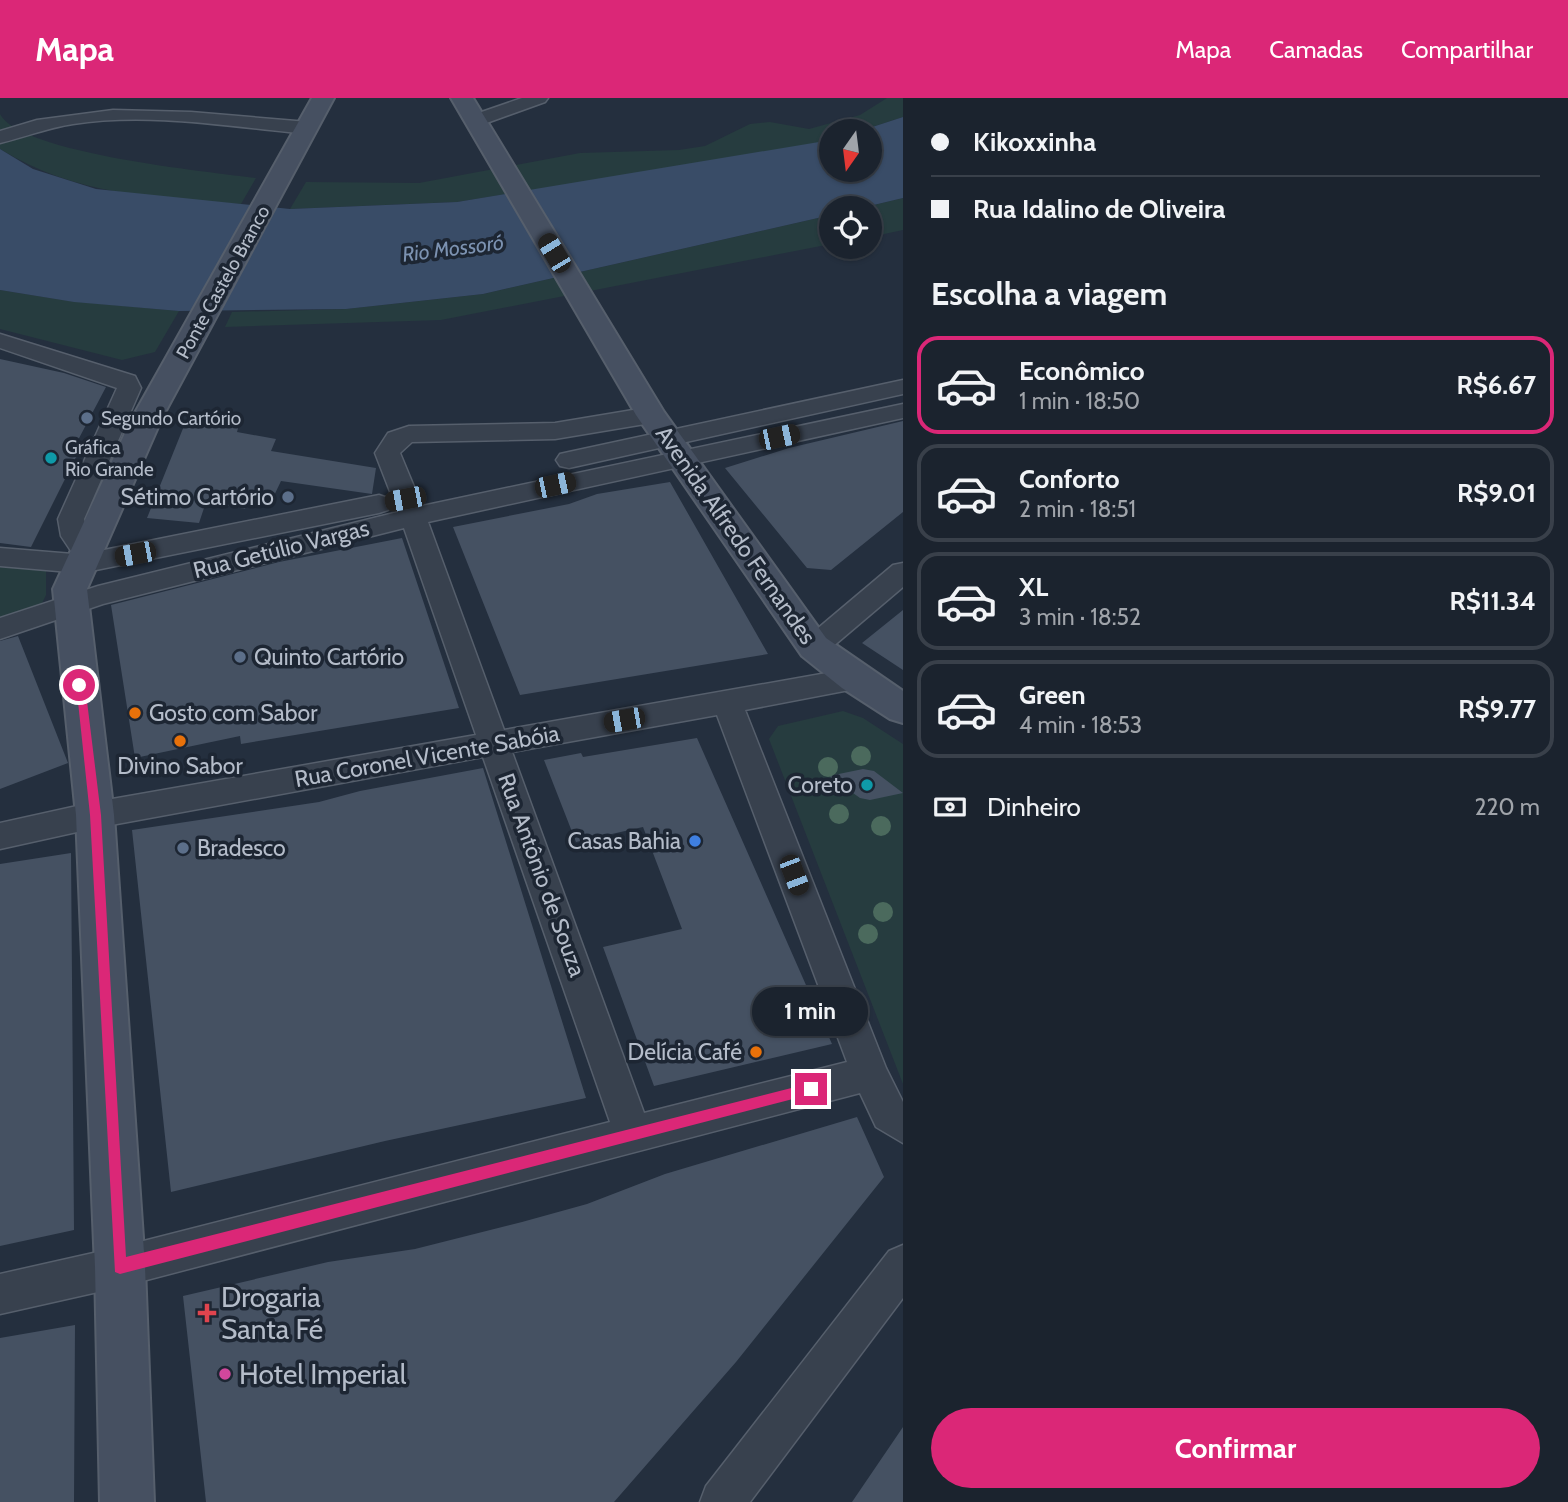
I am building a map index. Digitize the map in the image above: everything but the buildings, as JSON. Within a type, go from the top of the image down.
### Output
[{"type":"main road","name":"Ponte Castelo Branco","points":[[70,604],[71,589],[83,558],[147,418],[323,98]]},
{"type":"main road","name":"Avenida Alfredo Fernandes","points":[[462,98],[666,437],[814,647],[855,679],[903,709]]},
{"type":"main road","points":[[70,604],[96,815],[120,1266],[127,1502]]},
{"type":"street","points":[[480,130],[539,98]]},
{"type":"street","points":[[5,135],[107,105],[303,137]]},
{"type":"street","points":[[0,341],[127,381],[129,388],[79,495],[71,519],[74,536],[83,558]]},
{"type":"street","name":"Rua Getúlio Vargas","points":[[0,629],[70,604],[604,452],[903,387]]},
{"type":"street","name":"Rua Getúlio Vargas","points":[[0,557],[83,558],[409,508],[666,437],[903,411]]},
{"type":"street","points":[[579,428],[666,437]]},
{"type":"street","points":[[579,428],[604,452]]},
{"type":"street","name":"Rua Antônio de Souza","points":[[579,428],[523,433],[449,432],[401,437],[387,453],[495,744],[634,1134]]},
{"type":"street","points":[[814,647],[903,572]]},
{"type":"street","name":"Rua Coronel Vicente Sabóia","points":[[0,836],[96,815],[855,679]]},
{"type":"street","points":[[727,701],[870,1073],[889,1114],[903,1125]]},
{"type":"street","points":[[0,1294],[120,1266],[870,1073]]},
{"type":"street","points":[[722,1502],[903,1265]]},
{"type":"green space","points":[[887,98],[903,98],[903,117],[882,124],[882,119],[845,119],[860,115]]},
{"type":"green space","points":[[0,114],[15,128],[42,140],[77,150],[256,178],[241,204],[146,196],[87,185],[29,165],[0,149]]},
{"type":"green space","points":[[770,122],[809,129],[819,126],[819,144],[457,202],[290,209],[306,182],[419,183],[580,153],[679,150],[705,146],[750,124]]},
{"type":"green space","points":[[903,198],[903,230],[882,234],[882,203]]},
{"type":"green space","points":[[819,218],[819,246],[441,320],[225,327],[232,312],[346,309],[483,294]]},
{"type":"green space","points":[[0,290],[69,301],[179,311],[155,352],[122,360],[0,329]]},
{"type":"green space","points":[[0,565],[46,569],[46,595],[40,607],[0,622]]},
{"type":"green space","points":[[843,711],[863,718],[903,744],[903,1084],[769,739],[778,726]]},
{"type":"water","name":"Rio Mossoró","points":[[903,117],[903,198],[882,203],[882,196],[819,196],[819,218],[483,294],[346,309],[179,311],[74,302],[0,290],[0,149],[33,169],[96,189],[290,209],[457,202],[819,142],[819,182],[882,182],[882,124]]},
{"type":"place","name":"Segundo Cartório","points":[[87,418]]},
{"type":"place","name":"Gráfica Rio Grande","points":[[51,458]]},
{"type":"place","name":"Sétimo Cartório","points":[[288,497]]},
{"type":"place","name":"Quinto Cartório","points":[[240,657]]},
{"type":"place","name":"Gosto com Sabor","points":[[135,713]]},
{"type":"place","name":"Divino Sabor","points":[[180,741]]},
{"type":"place","name":"Coreto","points":[[867,785]]},
{"type":"place","name":"Casas Bahia","points":[[695,841]]},
{"type":"place","name":"Bradesco","points":[[183,848]]},
{"type":"place","name":"Delícia Café","points":[[756,1052]]},
{"type":"place","name":"Drogaria Santa Fé","points":[[207,1313]]},
{"type":"place","name":"Hotel Imperial","points":[[225,1374]]},
{"type":"route","points":[[79,685],[96,815],[120,1266],[811,1089]]}]
